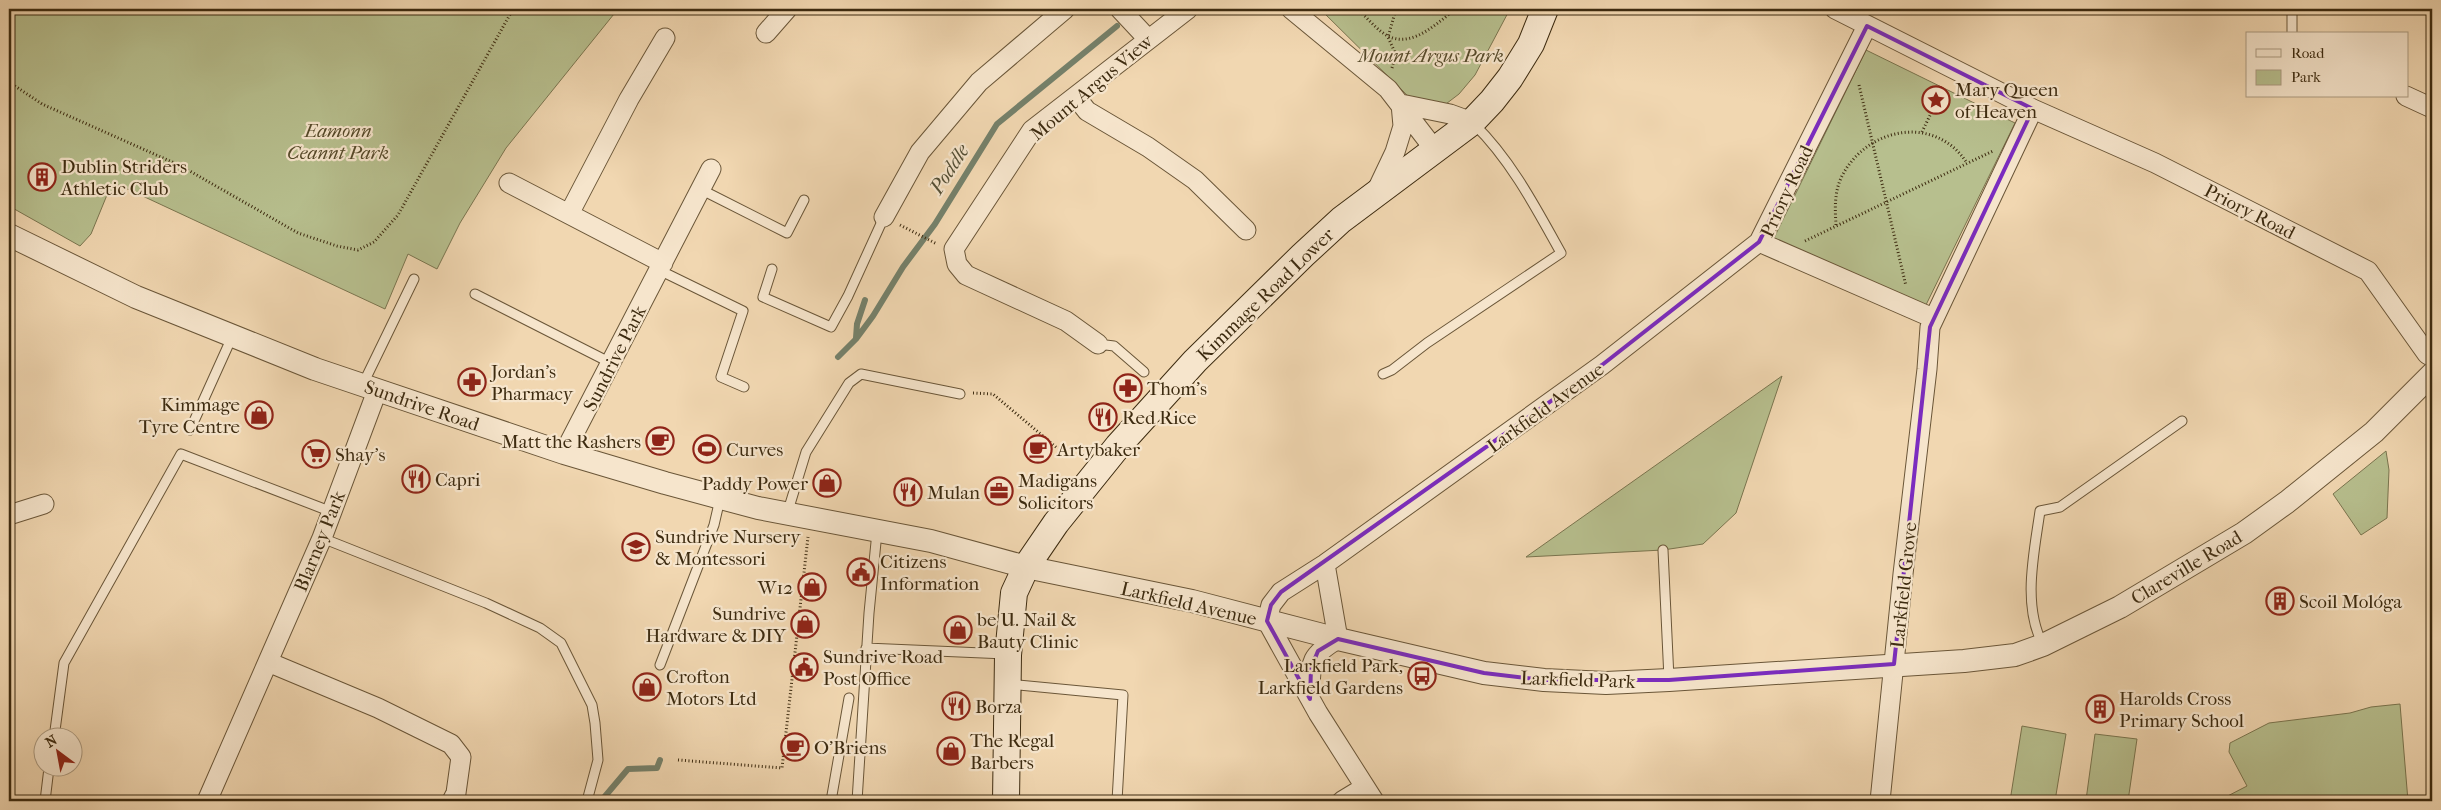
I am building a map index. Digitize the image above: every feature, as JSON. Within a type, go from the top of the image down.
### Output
[{"type":"main road","name":"Kimmage Road Lower","points":[[1006,801],[1008,654],[1014,593],[1026,567],[1056,523],[1118,446],[1196,361],[1303,255],[1375,193],[1472,122],[1510,78],[1531,44],[1546,9]]},
{"type":"street","points":[[766,33],[787,9]]},
{"type":"street","points":[[884,217],[920,152],[978,82],[1064,9]]},
{"type":"street","points":[[1120,9],[1142,32]]},
{"type":"street","name":"Mount Argus View","points":[[1098,344],[1066,321],[966,275],[957,264],[954,249],[1032,130],[1076,97],[1142,32],[1188,9]]},
{"type":"street","points":[[1291,9],[1380,82],[1401,104],[1435,150]]},
{"type":"street","name":"Priory Road","points":[[1835,9],[2033,109],[2155,163],[2368,271],[2427,354],[2432,357]]},
{"type":"street","name":"Priory Road","points":[[1867,26],[1759,242],[1784,251],[1933,318]]},
{"type":"street","points":[[569,214],[629,99],[665,38]]},
{"type":"street","points":[[1076,97],[1087,110],[1148,146],[1195,180],[1246,230]]},
{"type":"street","points":[[2408,97],[2432,108]]},
{"type":"street","points":[[1401,104],[1450,114],[1472,122]]},
{"type":"street","points":[[1375,193],[1395,152],[1403,126],[1401,104]]},
{"type":"street","points":[[1933,318],[2033,109]]},
{"type":"street","name":"Sundrive Park","points":[[564,453],[711,169]]},
{"type":"street","points":[[509,183],[569,214],[661,266]]},
{"type":"street","name":"Sundrive Road","points":[[9,235],[136,297],[315,370],[564,453],[720,498],[787,514],[930,541],[1026,567]]},
{"type":"street","name":"Larkfield Avenue","points":[[1026,567],[1192,601],[1267,621],[1271,605],[1281,592],[1325,564],[1595,371],[1759,242]]},
{"type":"street","name":"Larkfield Grove","points":[[1880,801],[1930,327],[1933,318]]},
{"type":"street","name":"Clareville Road","points":[[1894,664],[1964,662],[2015,655],[2043,645],[2120,607],[2184,570],[2272,512],[2374,432],[2432,374]]},
{"type":"street","name":"Blarney Park","points":[[207,801],[322,538],[332,512],[370,388]]},
{"type":"street","points":[[9,515],[44,504]]},
{"type":"street","points":[[1310,699],[1311,668],[1318,651],[1338,639],[1325,564]]},
{"type":"street","points":[[1267,621],[1310,699],[1370,794],[1342,801]]},
{"type":"street","name":"Larkfield Park","points":[[1267,621],[1484,673],[1535,679],[1606,683],[1894,664]]},
{"type":"street","points":[[268,662],[378,708],[451,744],[461,757],[456,793],[452,801]]},
{"type":"lane","points":[[2292,9],[2292,32]]},
{"type":"lane","points":[[1383,374],[1392,370],[1427,343],[1561,253],[1492,141],[1472,122]]},
{"type":"lane","points":[[700,189],[787,233],[804,200]]},
{"type":"lane","points":[[772,269],[764,297],[830,327],[848,296],[884,217]]},
{"type":"lane","points":[[661,266],[743,311],[721,376],[744,387]]},
{"type":"lane","points":[[370,388],[414,279]]},
{"type":"lane","points":[[475,294],[611,363]]},
{"type":"lane","points":[[190,430],[232,337]]},
{"type":"lane","points":[[1098,344],[1114,346],[1144,372]]},
{"type":"lane","points":[[787,514],[806,452],[849,383],[861,374],[960,394]]},
{"type":"lane","points":[[2043,645],[2035,630],[2031,574],[2040,510],[2060,507],[2182,420]]},
{"type":"lane","points":[[55,728],[64,663],[181,454],[332,512]]},
{"type":"lane","points":[[660,665],[714,526],[720,498]]},
{"type":"lane","points":[[858,801],[866,648],[877,532]]},
{"type":"lane","points":[[322,538],[486,603],[540,628],[561,643],[592,705],[594,714],[598,760],[587,801]]},
{"type":"lane","points":[[1663,550],[1669,680]]},
{"type":"lane","points":[[866,648],[1008,654]]},
{"type":"lane","points":[[1009,684],[1124,695],[1117,801]]},
{"type":"lane","points":[[831,801],[849,698]]},
{"type":"lane","points":[[45,801],[48,778]]},
{"type":"path","points":[[9,82],[42,104],[180,166],[298,233],[337,246],[358,250],[374,242],[398,215],[513,9]]},
{"type":"path","points":[[1357,9],[1388,36],[1399,39],[1412,38],[1456,9]]},
{"type":"path","points":[[1380,82],[1390,78],[1396,56],[1388,36],[1396,9]]},
{"type":"path","points":[[1852,58],[1874,142],[1911,308]]},
{"type":"path","points":[[1922,132],[1933,109]]},
{"type":"path","points":[[1836,226],[1835,202],[1841,178],[1853,159],[1874,142],[1888,135],[1922,132],[1942,139],[1958,148],[1967,163]]},
{"type":"path","points":[[1784,251],[2021,137]]},
{"type":"path","points":[[919,234],[931,242]]},
{"type":"path","points":[[984,392],[993,394],[1057,448]]},
{"type":"path","points":[[678,760],[782,768],[807,547]]},
{"type":"highlighted area","points":[[1867,26],[2033,109],[1930,327],[1894,664],[1669,680],[1544,680],[1484,673],[1338,639],[1318,651],[1311,668],[1310,699],[1267,621],[1271,605],[1281,592],[1602,365],[1759,242]]},
{"type":"green space","name":"Eamonn Ceannt Park","points":[[9,9],[618,9],[506,148],[460,223],[437,269],[408,254],[385,309],[119,185],[107,195],[91,234],[80,246],[9,206]]},
{"type":"green space","name":"Mount Argus Park","points":[[1320,9],[1510,9],[1475,75],[1459,94],[1438,110],[1413,101]]},
{"type":"green space","points":[[1866,50],[2015,123],[1923,311],[1774,238]]},
{"type":"green space","points":[[1782,376],[1736,513],[1703,544],[1663,550],[1526,557]]},
{"type":"green space","points":[[2386,451],[2389,470],[2387,518],[2361,535],[2333,494]]},
{"type":"green space","points":[[2400,704],[2408,801],[2218,801],[2247,786],[2229,752],[2230,743],[2269,723],[2350,713],[2371,707]]},
{"type":"green space","points":[[2022,726],[2066,734],[2055,801],[2010,801]]},
{"type":"green space","points":[[2095,734],[2137,739],[2128,801],[2086,800]]},
{"type":"waterway","name":"Poddle","points":[[838,357],[856,339],[873,316],[903,267],[935,224],[997,124],[1117,26]]},
{"type":"waterway","points":[[856,338],[857,324],[865,300]]},
{"type":"waterway","name":"Poddle","points":[[601,801],[628,769],[657,768],[660,760]]},
{"type":"place","name":"Mary Queen of Heaven","points":[[1936,100]]},
{"type":"place","name":"Dublin Striders Athletic Club","points":[[42,177]]},
{"type":"place","name":"Jordan's Pharmacy","points":[[472,382]]},
{"type":"place","name":"Thom's","points":[[1128,388]]},
{"type":"place","name":"Kimmage Tyre Centre","points":[[259,415]]},
{"type":"place","name":"Red Rice","points":[[1103,417]]},
{"type":"place","name":"Matt the Rashers","points":[[660,441]]},
{"type":"place","name":"Curves","points":[[707,449]]},
{"type":"place","name":"Artybaker","points":[[1038,449]]},
{"type":"place","name":"Shay's","points":[[316,454]]},
{"type":"place","name":"Capri","points":[[416,479]]},
{"type":"place","name":"Paddy Power","points":[[827,483]]},
{"type":"place","name":"Madigans Solicitors","points":[[999,491]]},
{"type":"place","name":"Mulan","points":[[908,492]]},
{"type":"place","name":"Sundrive Nursery & Montessori","points":[[636,547]]},
{"type":"place","name":"Citizens Information","points":[[861,572]]},
{"type":"place","name":"W12","points":[[812,587]]},
{"type":"place","name":"Scoil Mológa","points":[[2280,601]]},
{"type":"place","name":"Sundrive Hardware & DIY","points":[[805,624]]},
{"type":"place","name":"be U. Nail & Bauty Clinic","points":[[958,630]]},
{"type":"place","name":"Sundrive Road Post Office","points":[[804,667]]},
{"type":"place","name":"Larkfield Park, Larkfield Gardens","points":[[1422,676]]},
{"type":"place","name":"Crofton Motors Ltd","points":[[647,687]]},
{"type":"place","name":"Borza","points":[[956,706]]},
{"type":"place","name":"Harolds Cross Primary School","points":[[2100,709]]},
{"type":"place","name":"O'Briens","points":[[795,747]]},
{"type":"place","name":"The Regal Barbers","points":[[951,751]]}]
